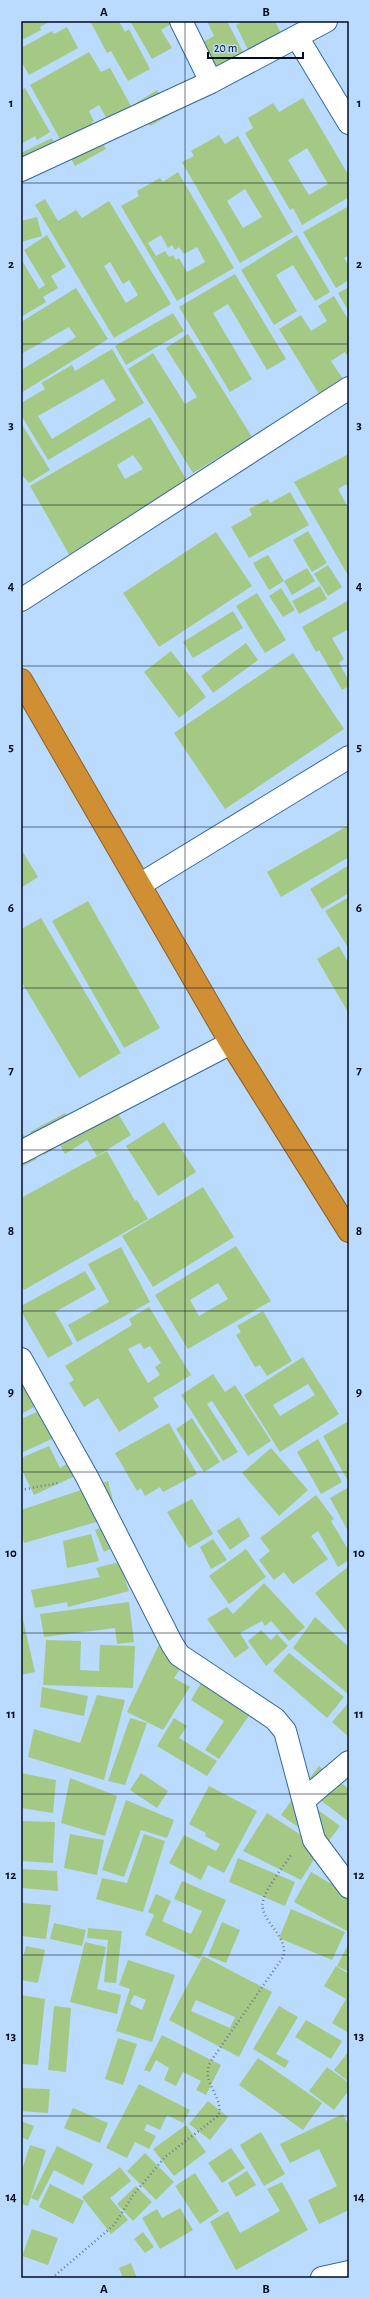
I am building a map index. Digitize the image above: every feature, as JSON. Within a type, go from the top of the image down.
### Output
[{"type":"highway","points":[[21,680],[141,884],[231,1043],[349,1231]]},
{"type":"street","points":[[181,21],[210,82]]},
{"type":"street","points":[[21,170],[210,82],[326,21]]},
{"type":"street","points":[[297,37],[349,123]]},
{"type":"street","points":[[21,600],[349,388]]},
{"type":"street","points":[[141,884],[349,757]]},
{"type":"street","points":[[21,1152],[231,1043]]},
{"type":"street","points":[[21,1358],[87,1477],[179,1655],[275,1719],[285,1731],[304,1800],[309,1826],[318,1848],[349,1887]]},
{"type":"street","points":[[304,1800],[349,1762]]},
{"type":"street","points":[[322,2278],[349,2272]]},
{"type":"path","points":[[21,1490],[87,1477]]},
{"type":"path","points":[[52,2278],[114,2225],[134,2194],[165,2158],[218,2116],[220,2107],[208,2079],[208,2069],[213,2058],[283,1957],[284,1944],[264,1910],[262,1901],[309,1826]]},
{"type":"building","points":[[21,21],[51,21],[40,27],[41,30],[22,40]]},
{"type":"building","points":[[90,21],[119,21],[125,32],[129,29],[150,69],[128,81],[111,51],[107,53]]},
{"type":"building","points":[[130,21],[169,21],[171,24],[161,30],[172,48],[152,59]]},
{"type":"building","points":[[207,21],[227,21],[250,66],[207,88],[188,50],[214,36]]},
{"type":"building","points":[[244,21],[275,21],[286,44],[253,60],[236,25]]},
{"type":"building","points":[[67,27],[78,48],[29,75],[21,61],[21,48],[52,31],[54,34]]},
{"type":"building","points":[[89,52],[101,72],[110,68],[137,117],[108,121],[99,105],[89,111],[94,121],[92,122],[106,149],[75,166],[30,85]]},
{"type":"building","points":[[25,88],[50,132],[37,140],[35,136],[21,144],[21,122],[23,121],[21,90]]},
{"type":"building","points":[[157,90],[171,114],[150,126],[136,103]]},
{"type":"building","points":[[303,98],[349,176],[349,197],[302,225],[293,208],[290,210],[245,133],[253,128],[248,118],[273,103],[279,112]],"holes":[[[307,148],[328,184],[309,195],[288,160]]]},
{"type":"building","points":[[219,135],[225,144],[238,136],[293,232],[240,263],[182,162],[194,156],[191,151]],"holes":[[[245,189],[262,217],[243,228],[227,201]]]},
{"type":"building","points":[[52,138],[64,162],[21,183],[21,153]]},
{"type":"building","points":[[178,172],[234,268],[177,301],[121,206],[139,196],[137,191],[160,178],[163,182]],"holes":[[[161,235],[168,248],[172,245],[175,250],[179,247],[184,254],[197,247],[205,262],[187,272],[179,258],[176,260],[173,255],[169,257],[165,251],[156,256],[148,243]]]},
{"type":"building","points":[[45,199],[58,221],[76,210],[82,218],[109,201],[171,304],[114,338],[35,205]],"holes":[[[110,262],[123,284],[129,280],[138,295],[126,303],[104,266]]]},
{"type":"building","points":[[349,206],[349,255],[344,258],[349,266],[349,280],[336,288],[303,232]]},
{"type":"building","points":[[37,217],[42,236],[21,242],[21,221]]},
{"type":"building","points":[[47,235],[66,267],[51,276],[58,288],[43,297],[46,302],[21,317],[21,259],[39,289],[45,285],[24,250]]},
{"type":"building","points":[[297,235],[330,292],[315,301],[293,265],[276,275],[297,311],[274,325],[241,270]]},
{"type":"building","points":[[235,274],[286,359],[267,370],[228,304],[213,313],[252,379],[230,392],[179,307]]},
{"type":"building","points":[[349,287],[349,312],[338,293]]},
{"type":"building","points":[[76,288],[108,339],[21,393],[21,370],[76,337],[69,327],[21,354],[21,322]]},
{"type":"building","points":[[334,296],[349,321],[349,359],[345,352],[331,361],[343,379],[319,394],[279,329],[301,315],[311,331],[327,321],[318,306]]},
{"type":"building","points":[[173,313],[184,331],[126,365],[115,346]]},
{"type":"building","points":[[188,334],[252,437],[193,473],[128,369],[153,353],[185,404],[197,397],[166,348]]},
{"type":"building","points":[[112,349],[144,403],[48,460],[21,415],[21,403],[45,389],[41,383],[72,365],[75,371]],"holes":[[[103,379],[116,400],[52,439],[38,416]]]},
{"type":"building","points":[[150,417],[194,493],[70,556],[30,486]],"holes":[[[133,455],[143,469],[125,479],[117,465]]]},
{"type":"building","points":[[21,423],[50,470],[29,483],[21,474]]},
{"type":"building","points":[[349,454],[349,490],[346,484],[338,489],[349,509],[349,577],[294,482]]},
{"type":"building","points":[[290,492],[309,525],[249,558],[231,527],[252,515],[249,509],[268,499],[270,503]]},
{"type":"building","points":[[308,531],[327,563],[312,572],[293,540]]},
{"type":"building","points":[[216,532],[252,586],[159,647],[123,593]]},
{"type":"building","points":[[268,555],[284,581],[269,590],[253,563]]},
{"type":"building","points":[[328,565],[342,587],[328,596],[314,574]]},
{"type":"building","points":[[307,568],[315,581],[292,595],[284,581]]},
{"type":"building","points":[[320,586],[327,599],[299,614],[292,601]]},
{"type":"building","points":[[281,588],[295,610],[283,617],[269,596]]},
{"type":"building","points":[[257,593],[286,640],[265,653],[236,606]]},
{"type":"building","points":[[349,600],[349,629],[332,638],[344,659],[339,663],[349,681],[349,686],[342,690],[319,650],[316,652],[302,627]]},
{"type":"building","points":[[233,611],[243,628],[193,658],[183,642]]},
{"type":"building","points":[[246,643],[258,660],[213,693],[201,676]]},
{"type":"building","points":[[171,651],[206,697],[179,718],[144,672]]},
{"type":"building","points":[[293,653],[344,729],[225,809],[174,733]]},
{"type":"building","points":[[349,825],[349,857],[281,897],[267,872]]},
{"type":"building","points":[[21,849],[38,877],[21,888]]},
{"type":"building","points":[[349,865],[349,893],[322,909],[310,889]]},
{"type":"building","points":[[349,897],[349,949],[325,911]]},
{"type":"building","points":[[88,901],[160,1028],[124,1048],[52,921]]},
{"type":"building","points":[[41,918],[121,1053],[79,1078],[21,981],[21,929]]},
{"type":"building","points":[[339,946],[349,964],[349,1014],[317,959]]},
{"type":"building","points":[[107,1096],[131,1135],[97,1156],[87,1140],[65,1154],[60,1145],[44,1155],[30,1132],[65,1113],[69,1119]]},
{"type":"building","points":[[164,1122],[196,1172],[158,1196],[126,1146]]},
{"type":"building","points":[[23,1134],[37,1159],[21,1167],[21,1135]]},
{"type":"building","points":[[107,1151],[135,1201],[137,1200],[148,1219],[24,1290],[21,1285],[21,1198]]},
{"type":"building","points":[[203,1187],[234,1237],[153,1287],[122,1236]]},
{"type":"building","points":[[236,1246],[271,1301],[188,1349],[155,1295]],"holes":[[[218,1283],[228,1299],[199,1316],[190,1300]]]},
{"type":"building","points":[[121,1247],[150,1302],[77,1342],[68,1325],[109,1302],[88,1264]]},
{"type":"building","points":[[85,1271],[96,1289],[55,1312],[73,1344],[48,1358],[21,1311],[21,1306]]},
{"type":"building","points":[[149,1307],[191,1375],[153,1398],[159,1407],[119,1432],[98,1398],[84,1407],[69,1383],[74,1380],[65,1366],[132,1325],[129,1319]],"holes":[[[140,1343],[144,1349],[150,1346],[161,1363],[155,1367],[160,1375],[148,1383],[128,1349]]]},
{"type":"building","points":[[263,1311],[292,1361],[267,1376],[260,1365],[255,1367],[236,1335],[241,1332],[237,1326]]},
{"type":"building","points":[[21,1343],[50,1399],[21,1414]]},
{"type":"building","points":[[303,1357],[339,1414],[280,1452],[244,1395]],"holes":[[[308,1384],[315,1395],[280,1416],[273,1405]]]},
{"type":"building","points":[[213,1374],[225,1392],[235,1385],[271,1441],[248,1456],[212,1401],[207,1404],[238,1452],[223,1461],[181,1395]]},
{"type":"building","points":[[54,1404],[67,1432],[21,1453],[21,1419]]},
{"type":"building","points":[[192,1418],[220,1462],[204,1472],[176,1429]]},
{"type":"building","points":[[349,1421],[349,1483],[323,1436]]},
{"type":"building","points":[[169,1423],[197,1474],[163,1492],[160,1487],[145,1496],[141,1488],[137,1491],[115,1453]]},
{"type":"building","points":[[318,1439],[342,1482],[321,1494],[297,1452]]},
{"type":"building","points":[[49,1446],[60,1468],[68,1463],[75,1476],[34,1495],[21,1468],[21,1458]]},
{"type":"building","points":[[271,1448],[308,1490],[279,1516],[242,1473]]},
{"type":"building","points":[[108,1481],[117,1516],[24,1543],[21,1532],[21,1510]]},
{"type":"building","points":[[349,1487],[349,1533],[330,1498]]},
{"type":"building","points":[[316,1495],[334,1519],[331,1521],[349,1551],[349,1560],[338,1567],[318,1531],[311,1536],[328,1559],[293,1584],[284,1572],[274,1580],[259,1560],[270,1551],[260,1538]]},
{"type":"building","points":[[192,1499],[213,1534],[189,1548],[167,1512]]},
{"type":"building","points":[[239,1517],[250,1536],[230,1550],[217,1531]]},
{"type":"building","points":[[121,1520],[129,1540],[104,1552],[95,1530]]},
{"type":"building","points":[[91,1534],[99,1561],[67,1568],[63,1541]]},
{"type":"building","points":[[213,1539],[227,1560],[211,1569],[200,1547]]},
{"type":"building","points":[[246,1549],[266,1577],[229,1604],[209,1576]]},
{"type":"building","points":[[119,1562],[129,1591],[68,1607],[67,1602],[35,1608],[31,1590],[100,1577],[96,1568]]},
{"type":"building","points":[[349,1566],[349,1634],[315,1593]]},
{"type":"building","points":[[264,1583],[305,1627],[289,1641],[271,1621],[265,1626],[262,1621],[240,1633],[249,1648],[235,1658],[207,1619],[227,1607],[233,1614]]},
{"type":"building","points":[[129,1602],[134,1642],[117,1644],[115,1628],[44,1637],[40,1614]]},
{"type":"building","points":[[21,1611],[35,1672],[21,1675]]},
{"type":"building","points":[[315,1617],[349,1647],[348,1694],[293,1648]]},
{"type":"building","points":[[261,1630],[271,1640],[277,1634],[288,1646],[266,1666],[248,1641]]},
{"type":"building","points":[[162,1638],[189,1655],[174,1678],[190,1687],[163,1730],[127,1712]]},
{"type":"building","points":[[46,1640],[81,1641],[80,1670],[99,1671],[100,1645],[135,1646],[133,1688],[43,1685]]},
{"type":"building","points":[[289,1653],[344,1697],[327,1718],[273,1671]]},
{"type":"building","points":[[210,1668],[257,1704],[219,1759],[205,1750],[224,1721],[191,1700]]},
{"type":"building","points":[[42,1687],[88,1696],[84,1716],[40,1707]]},
{"type":"building","points":[[97,1695],[125,1700],[104,1780],[28,1757],[34,1729],[80,1743]]},
{"type":"building","points":[[349,1702],[349,1737],[332,1722]]},
{"type":"building","points":[[130,1718],[147,1723],[125,1785],[108,1781]]},
{"type":"building","points":[[174,1718],[187,1726],[179,1738],[217,1761],[207,1776],[157,1746]]},
{"type":"building","points":[[319,1766],[349,1789],[348,1821],[303,1787]]},
{"type":"building","points":[[21,1773],[56,1780],[53,1813],[21,1808]]},
{"type":"building","points":[[141,1773],[168,1791],[157,1808],[130,1790]]},
{"type":"building","points":[[70,1778],[117,1796],[105,1836],[61,1823]]},
{"type":"building","points":[[209,1786],[257,1811],[224,1873],[208,1865],[201,1880],[169,1863],[184,1835],[216,1851],[220,1844],[205,1836],[206,1833],[189,1824]]},
{"type":"building","points":[[296,1794],[340,1826],[325,1846],[281,1815]]},
{"type":"building","points":[[126,1800],[174,1820],[167,1838],[141,1830],[124,1877],[102,1870]]},
{"type":"building","points":[[267,1813],[321,1848],[301,1880],[243,1851]]},
{"type":"building","points":[[21,1821],[55,1822],[53,1863],[21,1861]]},
{"type":"building","points":[[70,1834],[104,1840],[97,1875],[64,1868]]},
{"type":"building","points":[[144,1834],[165,1841],[143,1912],[96,1899],[102,1878],[127,1883]]},
{"type":"building","points":[[238,1858],[295,1882],[285,1906],[229,1882]]},
{"type":"building","points":[[21,1869],[57,1871],[58,1891],[21,1888]]},
{"type":"building","points":[[311,1872],[349,1894],[349,1927],[347,1931],[294,1902]]},
{"type":"building","points":[[182,1881],[226,1900],[200,1959],[145,1935],[154,1915],[148,1912],[156,1894],[171,1901],[162,1921],[191,1934],[202,1911],[174,1899]]},
{"type":"building","points":[[21,1903],[51,1905],[46,1939],[21,1936]]},
{"type":"building","points":[[291,1909],[345,1932],[332,1960],[279,1938]]},
{"type":"building","points":[[222,1922],[240,1930],[226,1963],[208,1956]]},
{"type":"building","points":[[54,1923],[86,1930],[82,1946],[50,1939]]},
{"type":"building","points":[[88,1928],[122,1931],[116,1983],[104,1982],[108,1940],[87,1938]]},
{"type":"building","points":[[85,1942],[106,1947],[97,1989],[121,1995],[117,2014],[70,2002]]},
{"type":"building","points":[[349,1943],[349,1972],[337,1966]]},
{"type":"building","points":[[26,1946],[45,1950],[38,1983],[21,1980],[21,1965]]},
{"type":"building","points":[[203,1956],[272,1992],[239,2057],[169,2020]],"holes":[[[196,2000],[235,2017],[230,2028],[191,2011]]]},
{"type":"building","points":[[128,1960],[175,1975],[152,2042],[116,2031],[130,1989],[119,1985]],"holes":[[[134,1995],[146,2000],[142,2010],[130,2004]]]},
{"type":"building","points":[[336,1966],[349,1974],[349,2029],[347,2032],[332,2023],[346,1999],[324,1986]]},
{"type":"building","points":[[21,1995],[45,1999],[38,2065],[21,2064]]},
{"type":"building","points":[[54,2006],[71,2008],[66,2072],[48,2070]]},
{"type":"building","points":[[279,2006],[298,2017],[276,2054],[289,2061],[285,2068],[253,2049]]},
{"type":"building","points":[[306,2020],[342,2041],[331,2059],[295,2037]]},
{"type":"building","points":[[162,2035],[221,2065],[206,2095],[196,2090],[201,2081],[183,2072],[176,2086],[164,2080],[169,2068],[156,2060],[150,2072],[144,2070]]},
{"type":"building","points":[[118,2038],[137,2044],[123,2085],[105,2079]]},
{"type":"building","points":[[349,2051],[349,2082],[334,2070]]},
{"type":"building","points":[[258,2058],[322,2103],[303,2130],[239,2085]]},
{"type":"building","points":[[327,2067],[349,2083],[349,2090],[334,2110],[309,2091]]},
{"type":"building","points":[[139,2084],[190,2110],[183,2123],[167,2115],[160,2130],[147,2124],[144,2130],[156,2136],[149,2149],[135,2142],[127,2158],[106,2148]]},
{"type":"building","points":[[21,2088],[50,2089],[48,2113],[21,2111]]},
{"type":"building","points":[[208,2101],[228,2117],[210,2140],[189,2124]]},
{"type":"building","points":[[73,2108],[108,2123],[100,2143],[64,2128]]},
{"type":"building","points":[[343,2114],[349,2126],[349,2210],[319,2224],[308,2200],[337,2186],[319,2149],[290,2163],[280,2144]]},
{"type":"building","points":[[21,2121],[34,2126],[28,2140],[21,2137]]},
{"type":"building","points":[[186,2125],[206,2152],[174,2176],[153,2149]]},
{"type":"building","points":[[261,2132],[285,2174],[264,2186],[240,2145]]},
{"type":"building","points":[[30,2145],[46,2150],[28,2206],[21,2204],[21,2173]]},
{"type":"building","points":[[57,2146],[93,2164],[83,2185],[54,2170],[38,2201],[31,2198]]},
{"type":"building","points":[[231,2148],[245,2168],[222,2183],[208,2163]]},
{"type":"building","points":[[145,2153],[174,2182],[156,2200],[127,2171]]},
{"type":"building","points":[[120,2167],[131,2181],[110,2198],[128,2220],[111,2234],[82,2197]]},
{"type":"building","points":[[247,2171],[256,2185],[236,2197],[228,2183]]},
{"type":"building","points":[[195,2173],[219,2211],[200,2224],[175,2186]]},
{"type":"building","points":[[282,2182],[308,2230],[236,2270],[210,2222],[228,2211],[240,2233],[280,2211],[267,2189]]},
{"type":"building","points":[[50,2184],[84,2201],[73,2224],[39,2207]]},
{"type":"building","points":[[136,2186],[152,2202],[133,2221],[117,2204]]},
{"type":"building","points":[[180,2208],[193,2230],[160,2249],[142,2218],[157,2209],[162,2218]]},
{"type":"building","points":[[32,2229],[58,2238],[48,2265],[22,2256]]},
{"type":"building","points":[[143,2232],[154,2247],[145,2253],[134,2239]]},
{"type":"building","points":[[131,2263],[137,2278],[123,2278],[119,2268]]}]
